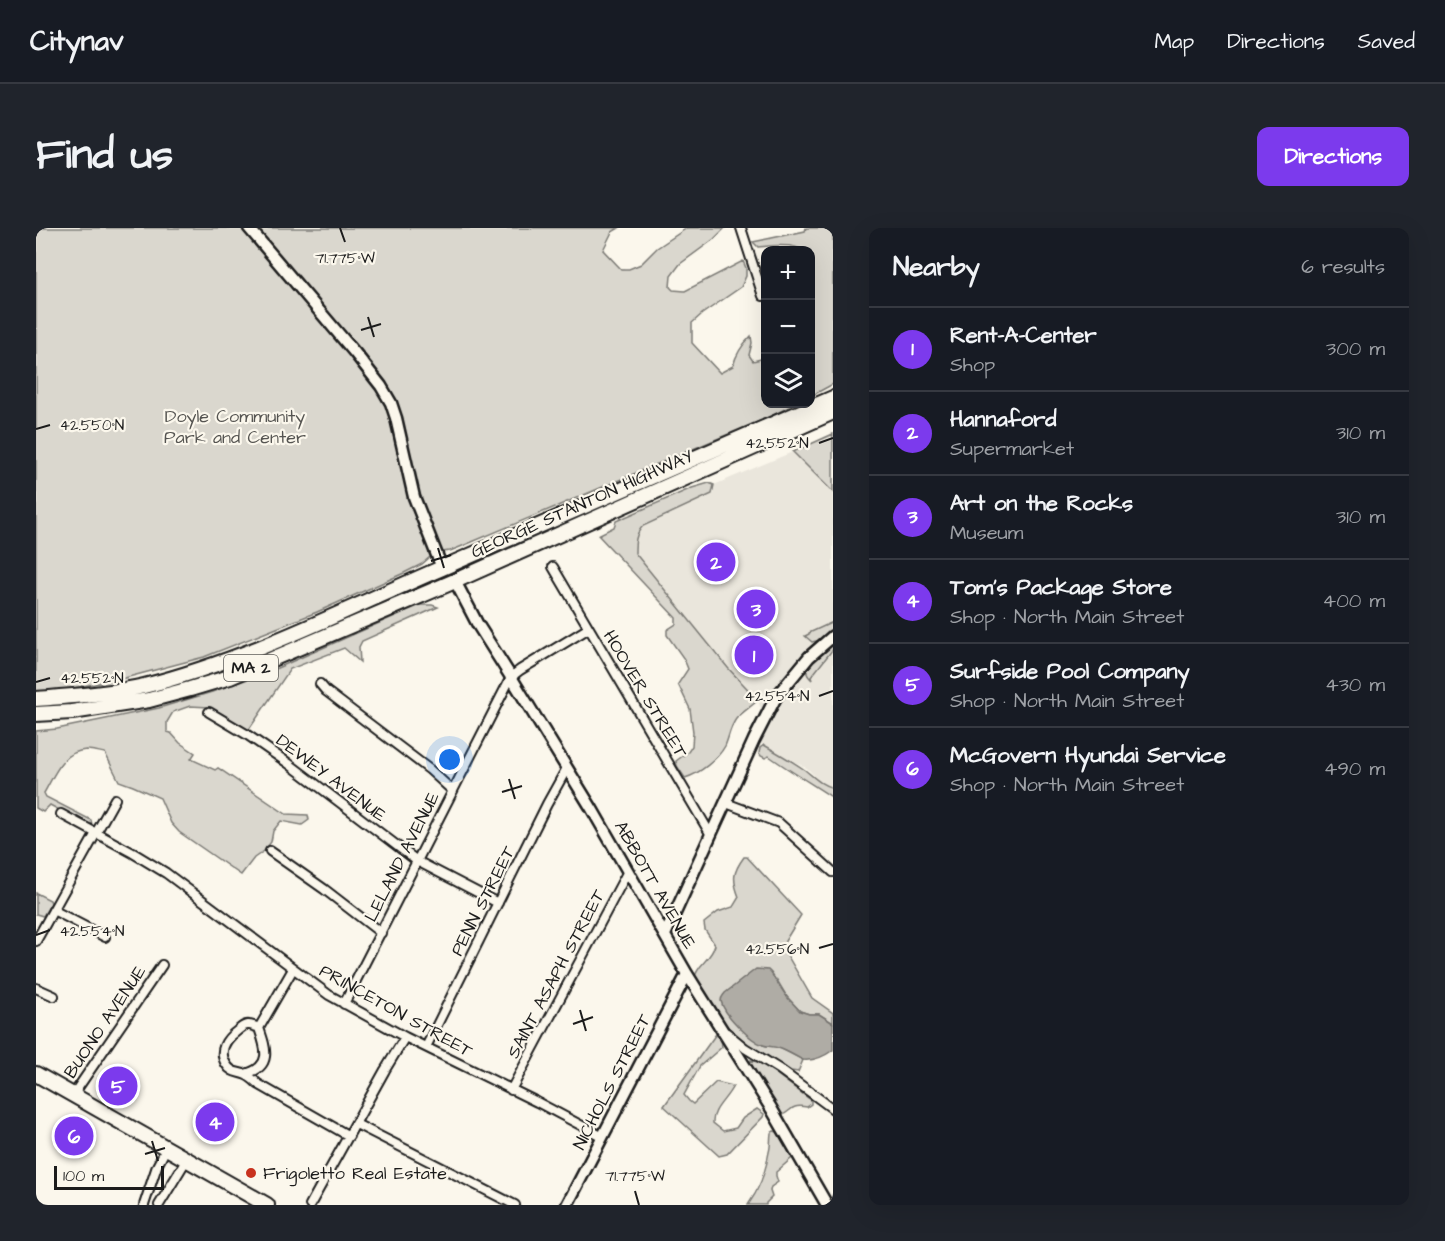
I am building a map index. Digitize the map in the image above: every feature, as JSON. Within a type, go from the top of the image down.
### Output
[{"type":"highway","points":[[815,397],[833,387]]},
{"type":"highway","name":"GEORGE STANTON HIGHWAY","points":[[36,699],[142,686],[192,673],[251,652],[833,398]]},
{"type":"highway","points":[[736,441],[797,408]]},
{"type":"highway","name":"GEORGE STANTON HIGHWAY","points":[[36,714],[72,712],[149,700],[248,670],[833,412]]},
{"type":"highway","points":[[36,1074],[267,1205]]},
{"type":"street","points":[[249,228],[355,353],[381,386],[391,403],[414,498],[442,568]]},
{"type":"street","points":[[741,228],[761,290]]},
{"type":"street","name":"HOOVER STREET","points":[[553,567],[711,835]]},
{"type":"street","name":"ABBOTT AVENUE","points":[[454,581],[478,625],[567,768],[687,974],[771,1108],[827,1205]]},
{"type":"street","name":"LELAND AVENUE","points":[[344,1004],[511,677],[589,628]]},
{"type":"street","points":[[665,935],[767,714],[781,690],[809,657],[833,636]]},
{"type":"street","points":[[320,684],[326,691],[430,770],[453,791]]},
{"type":"street","name":"DEWEY AVENUE","points":[[209,712],[288,763],[417,861],[498,903]]},
{"type":"street","name":"PENN STREET","points":[[426,1047],[567,768]]},
{"type":"street","points":[[36,941],[115,799]]},
{"type":"street","points":[[726,803],[779,824],[833,872]]},
{"type":"street","name":"PRINCETON STREET","points":[[61,814],[172,877],[293,969],[344,1004],[603,1137]]},
{"type":"street","points":[[270,850],[381,933]]},
{"type":"street","name":"SAINT ASAPH STREET","points":[[511,1090],[628,871]]},
{"type":"street","points":[[53,910],[105,937]]},
{"type":"street","name":"BUONO AVENUE","points":[[73,1095],[162,965]]},
{"type":"street","points":[[259,1028],[293,969]]},
{"type":"street","name":"NICHOLS STREET","points":[[567,1205],[687,974]]},
{"type":"street","points":[[36,988],[54,996]]},
{"type":"street","points":[[246,1025],[259,1028],[265,1044],[266,1058],[258,1069],[238,1074],[227,1066],[222,1053],[223,1046],[231,1035],[246,1025]]},
{"type":"street","points":[[722,1028],[745,1048],[779,1069],[833,1109]]},
{"type":"street","points":[[310,1205],[405,1037]]},
{"type":"street","points":[[245,1074],[258,1084],[349,1136]]},
{"type":"street","points":[[356,1124],[516,1205]]},
{"type":"street","points":[[144,1205],[157,1167],[167,1147]]},
{"type":"street","points":[[159,1205],[187,1159]]},
{"type":"shaded area","points":[[833,435],[833,787],[823,785],[808,769],[754,740],[767,714],[760,707],[758,700],[728,668],[614,527]]},
{"type":"shaded area","points":[[756,969],[768,970],[800,1011],[819,1014],[833,1023],[833,1050],[819,1058],[803,1060],[781,1049],[758,1043],[739,1027],[723,1007],[721,998]]},
{"type":"green space","name":"Doyle Community Park and Center","points":[[36,228],[619,228],[612,232],[603,250],[621,269],[629,269],[641,264],[657,248],[687,228],[725,228],[680,264],[671,276],[670,287],[673,290],[685,291],[743,261],[746,276],[741,287],[692,323],[692,343],[720,373],[733,366],[740,350],[751,336],[749,355],[753,361],[761,359],[761,408],[787,408],[460,547],[442,552],[404,573],[317,612],[204,657],[121,679],[36,692]]},
{"type":"green space","points":[[806,228],[833,228],[833,384],[815,394],[815,246],[758,247],[753,242],[805,231]]},
{"type":"green space","points":[[833,434],[833,492],[793,452]]},
{"type":"green space","points":[[709,483],[714,485],[712,494],[643,526],[637,535],[635,546],[635,553],[728,668],[758,700],[736,719],[725,746],[718,756],[702,770],[685,778],[676,761],[692,746],[693,732],[690,709],[678,684],[688,669],[684,659],[667,635],[667,630],[676,624],[676,618],[598,535],[614,527],[616,521],[692,488]]},
{"type":"green space","points":[[420,605],[438,607],[362,641],[359,647],[360,662],[344,648],[290,669],[248,731],[209,707],[190,706],[173,712],[167,722],[167,732],[195,753],[191,759],[215,770],[218,768],[286,814],[308,815],[309,820],[302,825],[281,821],[273,831],[271,842],[254,858],[241,875],[179,832],[171,823],[160,798],[119,781],[105,753],[86,750],[71,755],[55,772],[44,793],[46,797],[91,820],[92,825],[87,825],[50,805],[43,812],[36,808],[36,731],[57,729],[159,708],[212,692],[275,669]]},
{"type":"green space","points":[[833,622],[833,629],[820,640],[812,642],[805,636],[809,633]]},
{"type":"green space","points":[[833,644],[833,649],[811,677],[812,680],[807,674],[808,668]]},
{"type":"green space","points":[[764,745],[821,783],[833,788],[833,798],[769,756],[765,758],[761,756],[760,748]]},
{"type":"green space","points":[[744,857],[747,857],[801,915],[782,946],[812,998],[833,1013],[833,1023],[819,1014],[800,1011],[787,997],[777,980],[763,1045],[778,1047],[803,1060],[798,1072],[791,1071],[751,1046],[729,1028],[694,979],[698,969],[715,945],[705,930],[704,923],[718,912],[733,907],[739,897],[735,876]]},
{"type":"green space","points":[[36,893],[50,900],[51,903],[43,916],[36,914]]},
{"type":"green space","points":[[716,1034],[721,1039],[722,1047],[700,1066],[684,1095],[693,1104],[716,1082],[733,1086],[713,1118],[713,1123],[723,1131],[736,1128],[743,1118],[757,1109],[764,1114],[727,1154],[719,1156],[664,1106]]},
{"type":"green space","points":[[751,1060],[763,1064],[811,1100],[811,1104],[807,1107],[794,1107],[780,1116],[751,1068]]},
{"type":"green space","points":[[778,1132],[792,1158],[776,1172],[778,1182],[771,1187],[772,1197],[766,1205],[748,1205],[764,1173],[770,1150],[771,1133]]},
{"type":"place","name":"Hannaford","points":[[716,562]]},
{"type":"place","name":"Art on the Rocks","points":[[756,609]]},
{"type":"place","name":"Rent-A-Center","points":[[754,655]]},
{"type":"place","name":"Surfside Pool Company","points":[[118,1086]]},
{"type":"place","name":"Tom's Package Store","points":[[215,1122]]},
{"type":"place","name":"McGovern Hyundai Service","points":[[74,1136]]},
{"type":"place","name":"Frigoletto Real Estate","points":[[251,1173]]}]
